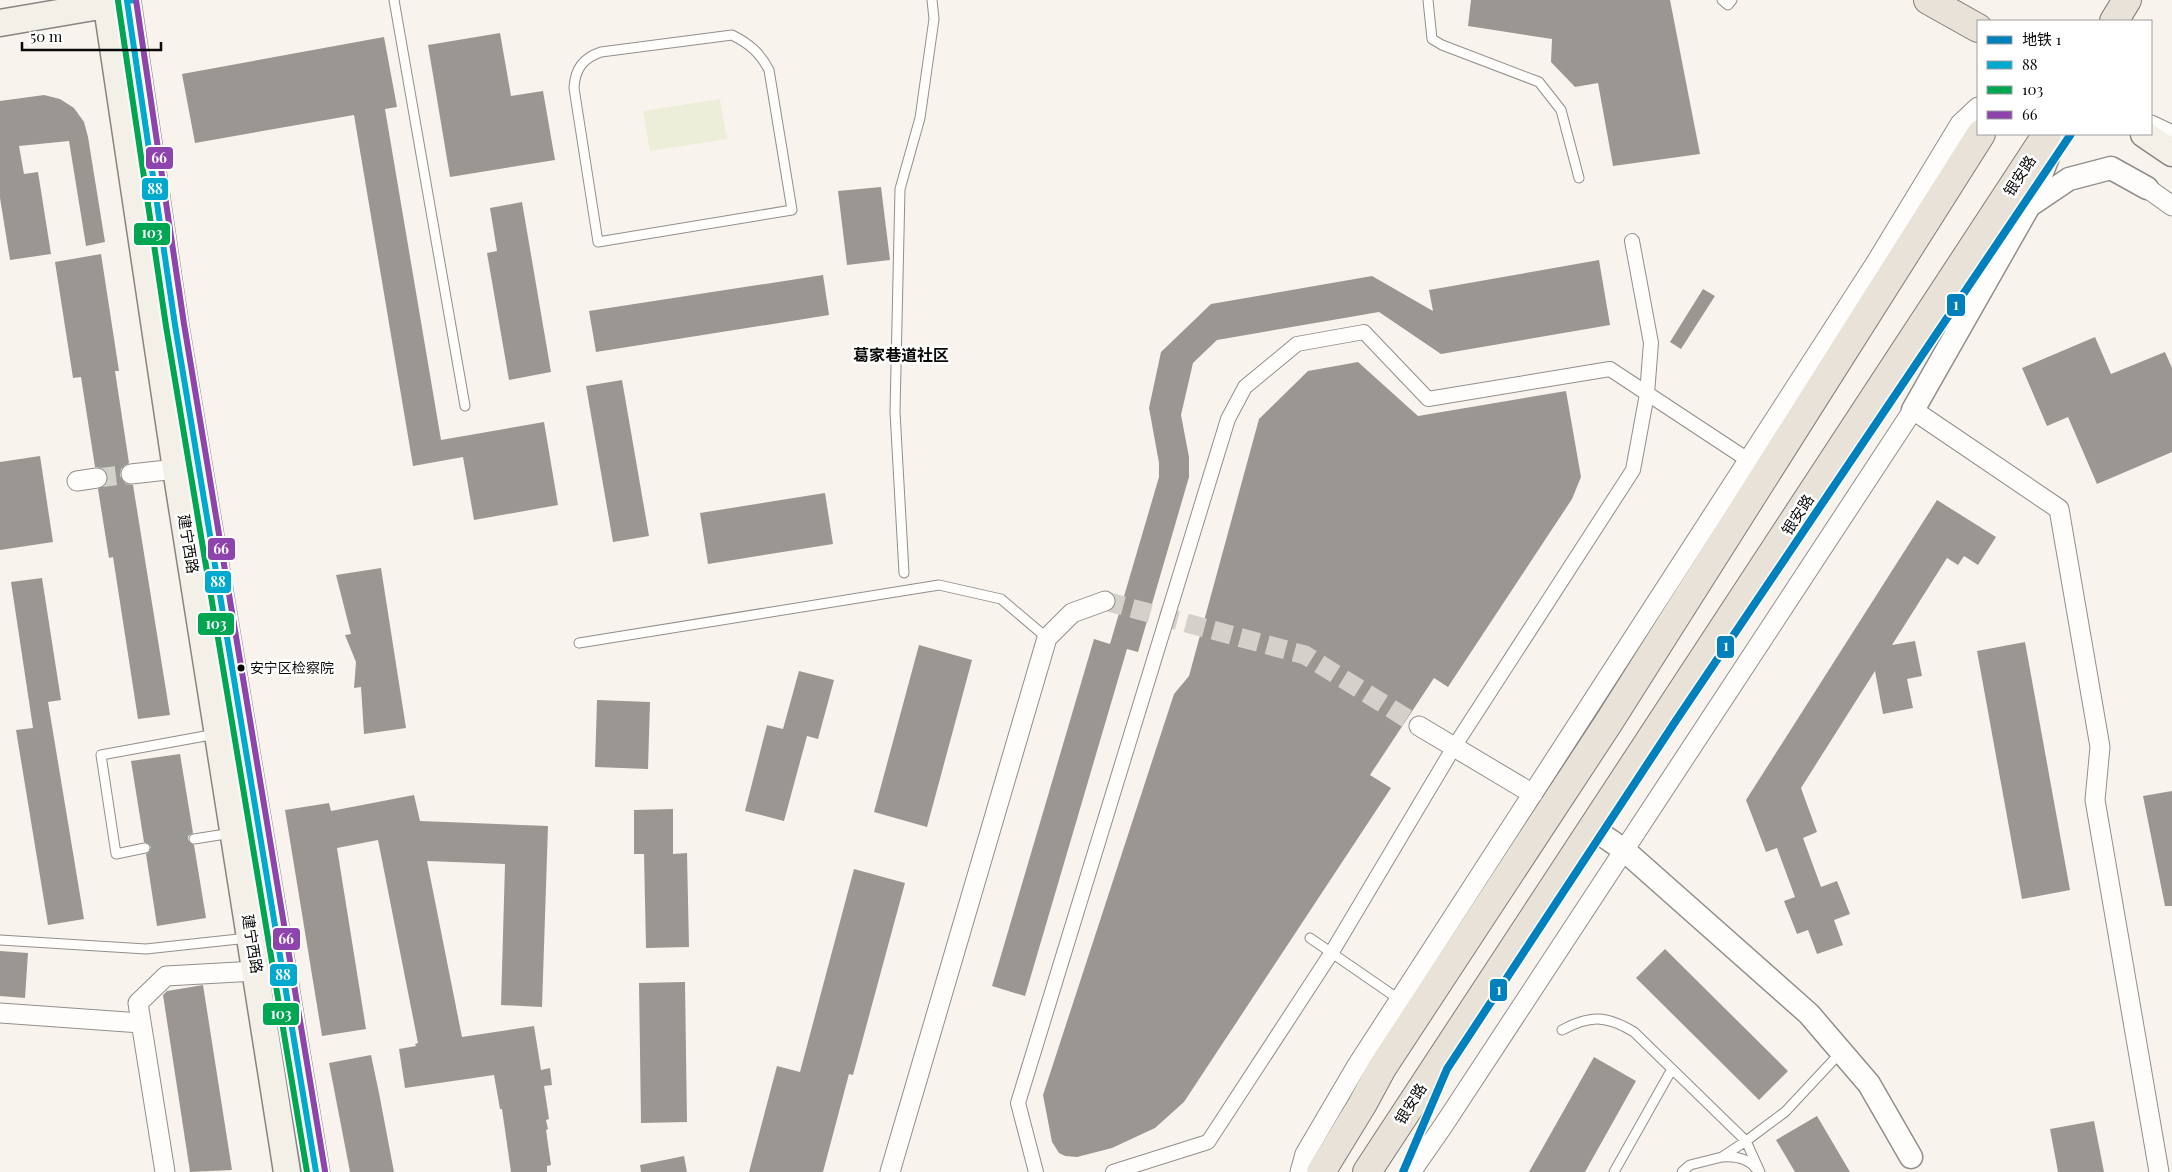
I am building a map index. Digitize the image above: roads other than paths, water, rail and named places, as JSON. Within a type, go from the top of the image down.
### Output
[{"type":"main road","points":[[1928,0],[1977,27]]},
{"type":"main road","points":[[2097,20],[2104,0]]},
{"type":"main road","points":[[2115,20],[2127,0]]},
{"type":"main road","points":[[0,23],[121,1]]},
{"type":"main road","name":"建宁西路","points":[[121,1],[176,469],[287,1172]]},
{"type":"main road","name":"建宁西路","points":[[121,1],[316,1172]]},
{"type":"main road","points":[[1321,1172],[1382,1068],[1609,722],[1980,135]]},
{"type":"main road","name":"银安路","points":[[1368,1172],[2046,135]]},
{"type":"main road","points":[[2145,135],[2172,153]]},
{"type":"street","points":[[1300,1172],[1305,1154],[1356,1067],[1875,264],[1960,124],[1977,108]]},
{"type":"street","points":[[2152,125],[2172,135]]},
{"type":"street","points":[[1410,1172],[1426,1153],[1913,410],[2029,206],[2057,135]]},
{"type":"street","points":[[2029,206],[2069,179],[2111,168],[2147,188],[2172,206]]},
{"type":"street","points":[[1113,1172],[1208,1142],[1332,952],[1454,747],[1633,470],[1648,394],[1651,343],[1632,241]]},
{"type":"street","points":[[1036,1172],[1018,1103],[1228,419],[1245,387],[1297,344],[1364,332],[1428,399],[1610,369],[1748,460]]},
{"type":"street","points":[[1913,410],[2058,509],[2100,747],[2095,800],[2159,1172]]},
{"type":"street","points":[[131,474],[176,469]]},
{"type":"street","points":[[77,481],[97,478]]},
{"type":"street","points":[[890,1172],[1047,638],[1072,613],[1105,601]]},
{"type":"street","points":[[1419,726],[1532,794]]},
{"type":"street","points":[[1592,828],[1624,850],[1809,1014],[1869,1084],[1910,1157]]},
{"type":"street","points":[[165,1172],[138,1004],[166,976],[256,971]]},
{"type":"street","points":[[0,1013],[142,1023]]},
{"type":"lane","points":[[394,0],[465,406]]},
{"type":"lane","points":[[904,573],[895,412],[900,189],[920,118],[934,19],[932,0]]},
{"type":"lane","points":[[1428,0],[1432,39],[1442,45],[1539,82],[1561,110],[1579,178]]},
{"type":"lane","points":[[1722,0],[1728,5],[1732,0]]},
{"type":"lane","points":[[732,35],[748,43],[761,55],[769,70],[792,210],[598,242],[574,88],[574,78],[583,61],[591,55],[601,52],[732,35]]},
{"type":"lane","points":[[579,644],[939,585],[1002,599],[1047,638]]},
{"type":"lane","points":[[145,848],[116,854],[101,754],[219,734]]},
{"type":"lane","points":[[194,839],[234,832]]},
{"type":"lane","points":[[0,940],[146,950],[251,937]]},
{"type":"lane","points":[[1310,938],[1400,1000]]},
{"type":"lane","points":[[1562,1030],[1579,1021],[1598,1018],[1617,1022],[1634,1032],[1746,1141],[1759,1172]]},
{"type":"lane","points":[[1722,1157],[1785,1112],[1842,1052]]},
{"type":"lane","points":[[1614,1172],[1672,1069]]},
{"type":"lane","points":[[1682,1172],[1690,1165],[1734,1156],[1745,1160],[1759,1172]]},
{"type":"tunnel","points":[[97,478],[131,474]]},
{"type":"tunnel","points":[[1105,601],[1305,655],[1419,726]]},
{"type":"metro line","name":"1","points":[[1403,1172],[1447,1069],[1675,722],[2070,135]]},
{"type":"place","name":"安宁区检察院","points":[[241,668]]},
{"type":"district","name":"葛家巷道社区","points":[[901,355]]}]
